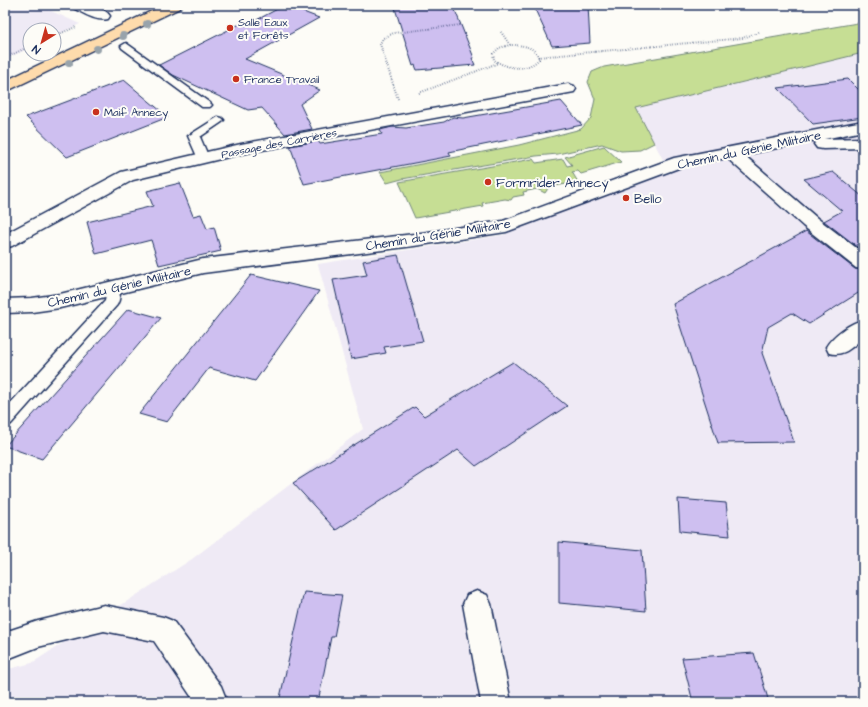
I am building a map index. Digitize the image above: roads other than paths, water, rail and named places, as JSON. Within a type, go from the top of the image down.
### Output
[{"type":"main road","points":[[62,46],[150,5]]},
{"type":"main road","points":[[5,87],[175,5]]},
{"type":"main road","points":[[5,73],[29,62]]},
{"type":"street","points":[[78,5],[103,16]]},
{"type":"street","name":"Passage des Carrières","points":[[5,242],[127,176],[249,148],[568,89]]},
{"type":"street","name":"Chemin du Génie Militaire","points":[[5,306],[32,305],[60,301],[203,266],[414,240],[506,226],[680,162],[863,126]]},
{"type":"street","points":[[780,142],[863,143]]},
{"type":"street","points":[[731,152],[810,222],[863,263]]},
{"type":"street","points":[[837,347],[863,327]]},
{"type":"street","points":[[477,604],[496,702]]},
{"type":"street","points":[[5,646],[38,634],[104,618],[163,630],[210,696],[210,702]]},
{"type":"lane","points":[[129,47],[126,46],[206,105]]},
{"type":"lane","points":[[203,158],[194,136],[218,120]]},
{"type":"lane","points":[[5,420],[112,302],[114,289]]},
{"type":"place","name":"Salle Eaux et Forêts","points":[[230,28]]},
{"type":"place","name":"France Travail","points":[[236,79]]},
{"type":"place","name":"Maif Annecy","points":[[96,112]]},
{"type":"place","name":"Formrider Annecy","points":[[488,182]]},
{"type":"place","name":"Bello","points":[[626,198]]}]
